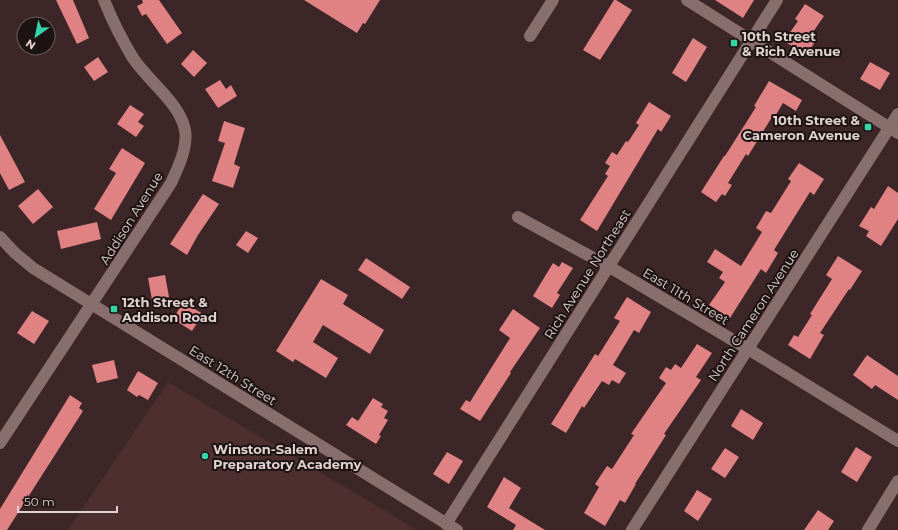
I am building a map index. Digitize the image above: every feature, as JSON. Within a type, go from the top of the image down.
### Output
[{"type":"street","name":"Addison Avenue","points":[[0,443],[171,183],[178,166],[185,137],[182,120],[172,104],[133,58],[104,0]]},
{"type":"street","points":[[530,36],[553,0]]},
{"type":"street","points":[[688,0],[894,130]]},
{"type":"street","name":"Rich Avenue Northeast","points":[[446,524],[777,0]]},
{"type":"street","name":"North Cameron Avenue","points":[[632,530],[748,349],[894,130],[898,114]]},
{"type":"street","name":"East 11th Street","points":[[518,216],[608,266],[748,349],[898,441]]},
{"type":"street","name":"East 12th Street","points":[[0,236],[14,253],[33,268],[457,530]]},
{"type":"street","points":[[868,530],[898,480]]},
{"type":"shaded area","name":"Winston-Salem Preparatory Academy","points":[[168,382],[417,530],[68,530]]},
{"type":"building","points":[[56,0],[73,0],[89,38],[77,44]]},
{"type":"building","points":[[142,0],[159,0],[182,33],[167,44],[146,14],[142,16],[137,6],[143,3]]},
{"type":"building","points":[[304,0],[380,0],[365,24],[363,23],[357,33]]},
{"type":"building","points":[[614,0],[632,10],[600,60],[583,50]]},
{"type":"building","points":[[715,0],[754,0],[743,18]]},
{"type":"building","points":[[805,4],[824,16],[809,38],[815,42],[806,55],[784,41],[798,21],[795,19]]},
{"type":"building","points":[[693,38],[707,47],[686,82],[672,73]]},
{"type":"building","points":[[193,50],[207,63],[194,77],[181,64]]},
{"type":"building","points":[[98,57],[108,72],[94,81],[84,67]]},
{"type":"building","points":[[870,62],[890,73],[880,90],[860,79]]},
{"type":"building","points":[[220,80],[226,89],[231,85],[237,96],[218,108],[205,89]]},
{"type":"building","points":[[769,81],[802,100],[796,111],[783,103],[774,118],[772,117],[748,156],[746,154],[728,183],[732,185],[725,196],[722,194],[716,202],[701,192],[756,107],[754,106]]},
{"type":"building","points":[[649,102],[671,116],[661,132],[658,129],[597,231],[580,220],[608,176],[605,174],[610,166],[605,163],[612,152],[617,155],[626,141],[628,142],[639,125],[636,123]]},
{"type":"building","points":[[130,105],[144,114],[138,122],[144,126],[136,137],[117,124]]},
{"type":"building","points":[[224,121],[245,128],[234,164],[240,167],[233,188],[212,181],[225,143],[218,141]]},
{"type":"building","points":[[0,135],[25,182],[9,190],[0,173]]},
{"type":"building","points":[[122,148],[145,163],[111,220],[94,209],[116,173],[109,169]]},
{"type":"building","points":[[799,163],[824,179],[814,195],[810,192],[774,250],[778,253],[766,273],[761,269],[730,318],[709,305],[725,282],[719,278],[723,272],[707,262],[715,249],[741,266],[762,232],[756,228],[766,211],[771,213],[791,181],[788,179]]},
{"type":"building","points":[[888,186],[898,193],[898,219],[881,246],[866,236],[869,231],[859,226],[871,207],[874,209]]},
{"type":"building","points":[[38,189],[53,207],[33,224],[18,206]]},
{"type":"building","points":[[203,194],[219,204],[198,235],[187,255],[170,244]]},
{"type":"building","points":[[97,222],[101,239],[61,249],[57,231]]},
{"type":"building","points":[[246,231],[258,238],[248,253],[236,245]]},
{"type":"building","points":[[838,256],[862,271],[820,333],[824,335],[810,359],[788,345],[794,335],[798,337],[812,315],[810,314],[832,279],[826,275]]},
{"type":"building","points":[[366,258],[410,287],[402,299],[358,270]]},
{"type":"building","points":[[562,262],[573,268],[557,293],[560,295],[552,308],[533,296],[553,263],[559,267]]},
{"type":"building","points":[[165,275],[169,297],[152,300],[148,278]]},
{"type":"building","points":[[321,279],[348,295],[343,304],[384,330],[370,354],[323,325],[313,342],[338,358],[326,378],[295,359],[293,362],[276,351]]},
{"type":"building","points":[[627,297],[651,312],[639,333],[634,330],[613,365],[626,373],[619,384],[612,380],[609,385],[602,381],[584,408],[582,406],[566,433],[551,424],[595,354],[598,356],[620,321],[614,318]]},
{"type":"building","points":[[183,302],[203,314],[192,331],[173,319]]},
{"type":"building","points":[[513,309],[540,328],[510,372],[511,373],[480,421],[460,409],[466,400],[470,402],[510,338],[499,330]]},
{"type":"building","points":[[32,311],[49,321],[34,344],[17,333]]},
{"type":"building","points":[[697,344],[712,353],[696,377],[701,380],[664,434],[666,435],[635,484],[625,503],[620,500],[605,526],[584,513],[599,487],[595,484],[607,466],[612,469],[634,435],[631,434],[666,383],[659,378],[666,367],[671,370],[675,364],[681,368]]},
{"type":"building","points":[[867,355],[898,376],[898,400],[875,385],[872,389],[853,375]]},
{"type":"building","points":[[114,360],[118,378],[97,383],[92,365]]},
{"type":"building","points":[[138,371],[158,383],[148,400],[139,395],[137,397],[127,390]]},
{"type":"building","points":[[70,395],[82,403],[79,408],[83,411],[7,530],[0,530],[0,509]]},
{"type":"building","points":[[373,398],[383,404],[381,407],[388,411],[384,418],[388,420],[379,435],[381,436],[376,444],[346,425],[352,417],[358,421]]},
{"type":"building","points":[[741,409],[763,423],[753,440],[731,426]]},
{"type":"building","points":[[856,447],[872,457],[857,482],[841,472]]},
{"type":"building","points":[[725,448],[739,457],[725,478],[711,469]]},
{"type":"building","points":[[447,452],[463,461],[449,484],[433,474]]},
{"type":"building","points":[[504,477],[521,488],[509,508],[545,530],[513,530],[516,525],[487,507]]},
{"type":"building","points":[[697,490],[712,499],[698,521],[684,511]]},
{"type":"building","points":[[818,510],[834,521],[828,530],[804,530]]},
{"type":"place","name":"10th Street & Rich Avenue","points":[[734,43]]},
{"type":"place","name":"10th Street & Cameron Avenue","points":[[868,127]]},
{"type":"place","name":"12th Street & Addison Road","points":[[114,309]]},
{"type":"place","name":"Winston-Salem Preparatory Academy","points":[[205,456]]}]
